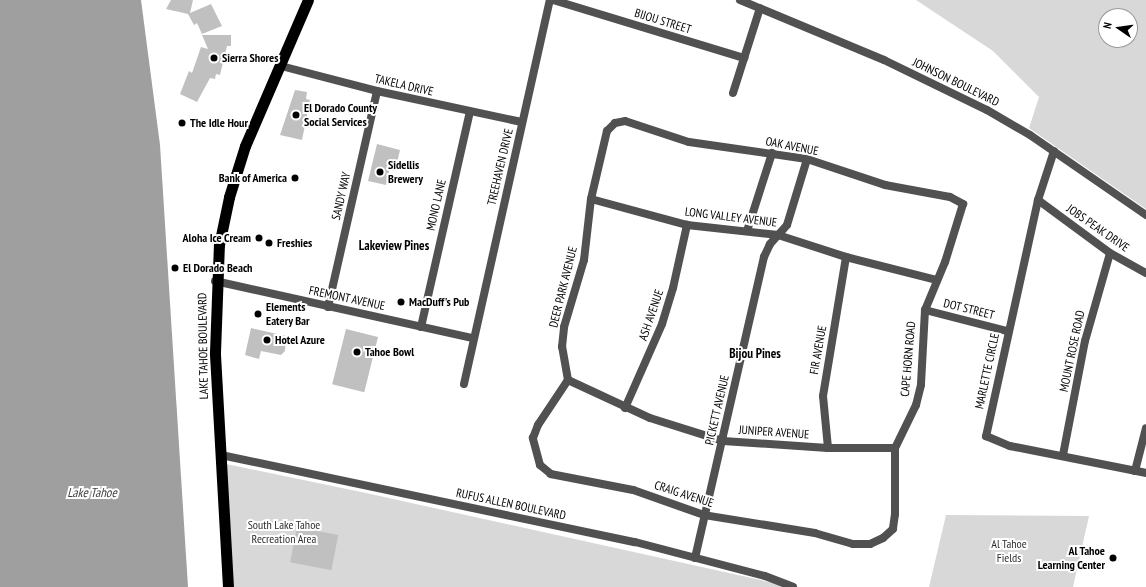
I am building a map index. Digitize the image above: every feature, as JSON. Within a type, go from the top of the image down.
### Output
[{"type":"highway","name":"LAKE TAHOE BOULEVARD","points":[[228,587],[215,352],[216,281],[222,231],[234,180],[250,134],[281,66],[308,0]]},
{"type":"street","name":"TREEHAVEN DRIVE","points":[[464,384],[473,338],[550,0]]},
{"type":"street","name":"BIJOU STREET","points":[[553,0],[744,58]]},
{"type":"street","name":"JOHNSON BOULEVARD","points":[[740,0],[884,60],[981,107],[1054,151],[1146,215]]},
{"type":"street","points":[[733,93],[760,8]]},
{"type":"street","name":"TAKELA DRIVE","points":[[281,66],[377,92],[522,122]]},
{"type":"street","name":"SANDY WAY","points":[[328,306],[377,92]]},
{"type":"street","name":"MONO LANE","points":[[421,327],[470,112]]},
{"type":"street","name":"OAK AVENUE","points":[[615,124],[625,121],[689,142],[807,159],[909,192],[950,197],[963,204]]},
{"type":"street","name":"DEER PARK AVENUE","points":[[568,380],[562,347],[564,327],[584,260],[591,199],[607,131],[615,124]]},
{"type":"street","name":"MARLETTE CIRCLE","points":[[1054,151],[1038,200],[1007,331],[986,436],[1010,446],[1063,455],[1146,473]]},
{"type":"street","points":[[747,231],[772,153]]},
{"type":"street","name":"PICKETT AVENUE","points":[[695,558],[764,257],[770,244],[787,225],[807,159]]},
{"type":"street","name":"LONG VALLEY AVENUE","points":[[591,199],[687,225],[778,235],[846,257],[937,280]]},
{"type":"street","name":"JOBS PEAK DRIVE","points":[[1038,200],[1110,253],[1146,273]]},
{"type":"street","name":"CAPE HORN ROAD","points":[[884,538],[893,529],[895,514],[895,448],[916,405],[921,385],[925,310],[946,262],[963,204]]},
{"type":"street","name":"ASH AVENUE","points":[[625,408],[662,324],[673,288],[687,225]]},
{"type":"street","name":"MOUNT ROSE ROAD","points":[[1063,455],[1085,341],[1110,253]]},
{"type":"street","name":"FIR AVENUE","points":[[828,448],[823,396],[846,257]]},
{"type":"street","name":"FREMONT AVENUE","points":[[216,281],[473,338]]},
{"type":"street","name":"DOT STREET","points":[[925,310],[1007,331]]},
{"type":"street","name":"JUNIPER AVENUE","points":[[568,380],[625,408],[723,441],[828,448],[895,448]]},
{"type":"street","name":"CRAIG AVENUE","points":[[568,380],[538,425],[533,438],[534,452],[540,465],[551,474],[633,490],[704,515],[815,533],[853,544],[870,544],[884,538]]},
{"type":"street","points":[[1135,471],[1146,428]]},
{"type":"street","name":"RUFUS ALLEN BOULEVARD","points":[[221,455],[695,558],[765,576],[793,587]]},
{"type":"green space","points":[[916,0],[1146,0],[1146,209],[1029,128],[1039,97],[993,51]]},
{"type":"green space","name":"South Lake Tahoe Recreation Area","points":[[226,464],[366,493],[792,587],[232,587]]},
{"type":"green space","name":"Al Tahoe Fields","points":[[946,515],[1089,516],[1073,587],[929,587]]},
{"type":"water","name":"Lake Tahoe","points":[[0,0],[141,0],[160,145],[188,587],[0,587]]},
{"type":"building","points":[[171,0],[193,0],[190,13],[211,4],[222,26],[202,34],[197,23],[194,25],[188,14],[166,9]]},
{"type":"building","points":[[202,35],[231,35],[231,46],[227,46],[220,75],[216,74],[215,79],[210,78],[197,102],[180,94],[189,71],[192,73],[201,47],[208,49]]},
{"type":"building","name":"El Dorado County Social Services","points":[[295,90],[307,92],[306,99],[310,100],[302,140],[280,135]]},
{"type":"building","name":"Sidellis Brewery","points":[[377,144],[400,150],[397,163],[391,162],[386,185],[368,181]]},
{"type":"building","name":"Hotel Azure","points":[[251,328],[286,336],[285,351],[281,355],[261,351],[259,359],[245,355]]},
{"type":"building","name":"Tahoe Bowl","points":[[346,329],[378,337],[364,392],[332,384]]},
{"type":"building","points":[[297,527],[338,535],[331,570],[290,562]]},
{"type":"place","name":"Sierra Shores","points":[[214,58]]},
{"type":"place","name":"El Dorado County Social Services","points":[[296,115]]},
{"type":"place","name":"The Idle Hour","points":[[182,123]]},
{"type":"place","name":"Sidellis Brewery","points":[[380,172]]},
{"type":"place","name":"Bank of America","points":[[295,178]]},
{"type":"place","name":"Aloha Ice Cream","points":[[259,238]]},
{"type":"place","name":"Freshies","points":[[269,243]]},
{"type":"place","name":"El Dorado Beach","points":[[175,268]]},
{"type":"place","name":"MacDuff's Pub","points":[[401,302]]},
{"type":"place","name":"Elements Eatery Bar","points":[[258,314]]},
{"type":"place","name":"Hotel Azure","points":[[267,340]]},
{"type":"place","name":"Tahoe Bowl","points":[[357,352]]},
{"type":"place","name":"Al Tahoe Learning Center","points":[[1113,558]]},
{"type":"district","name":"Lakeview Pines","points":[[394,246]]},
{"type":"district","name":"Bijou Pines","points":[[755,354]]}]
